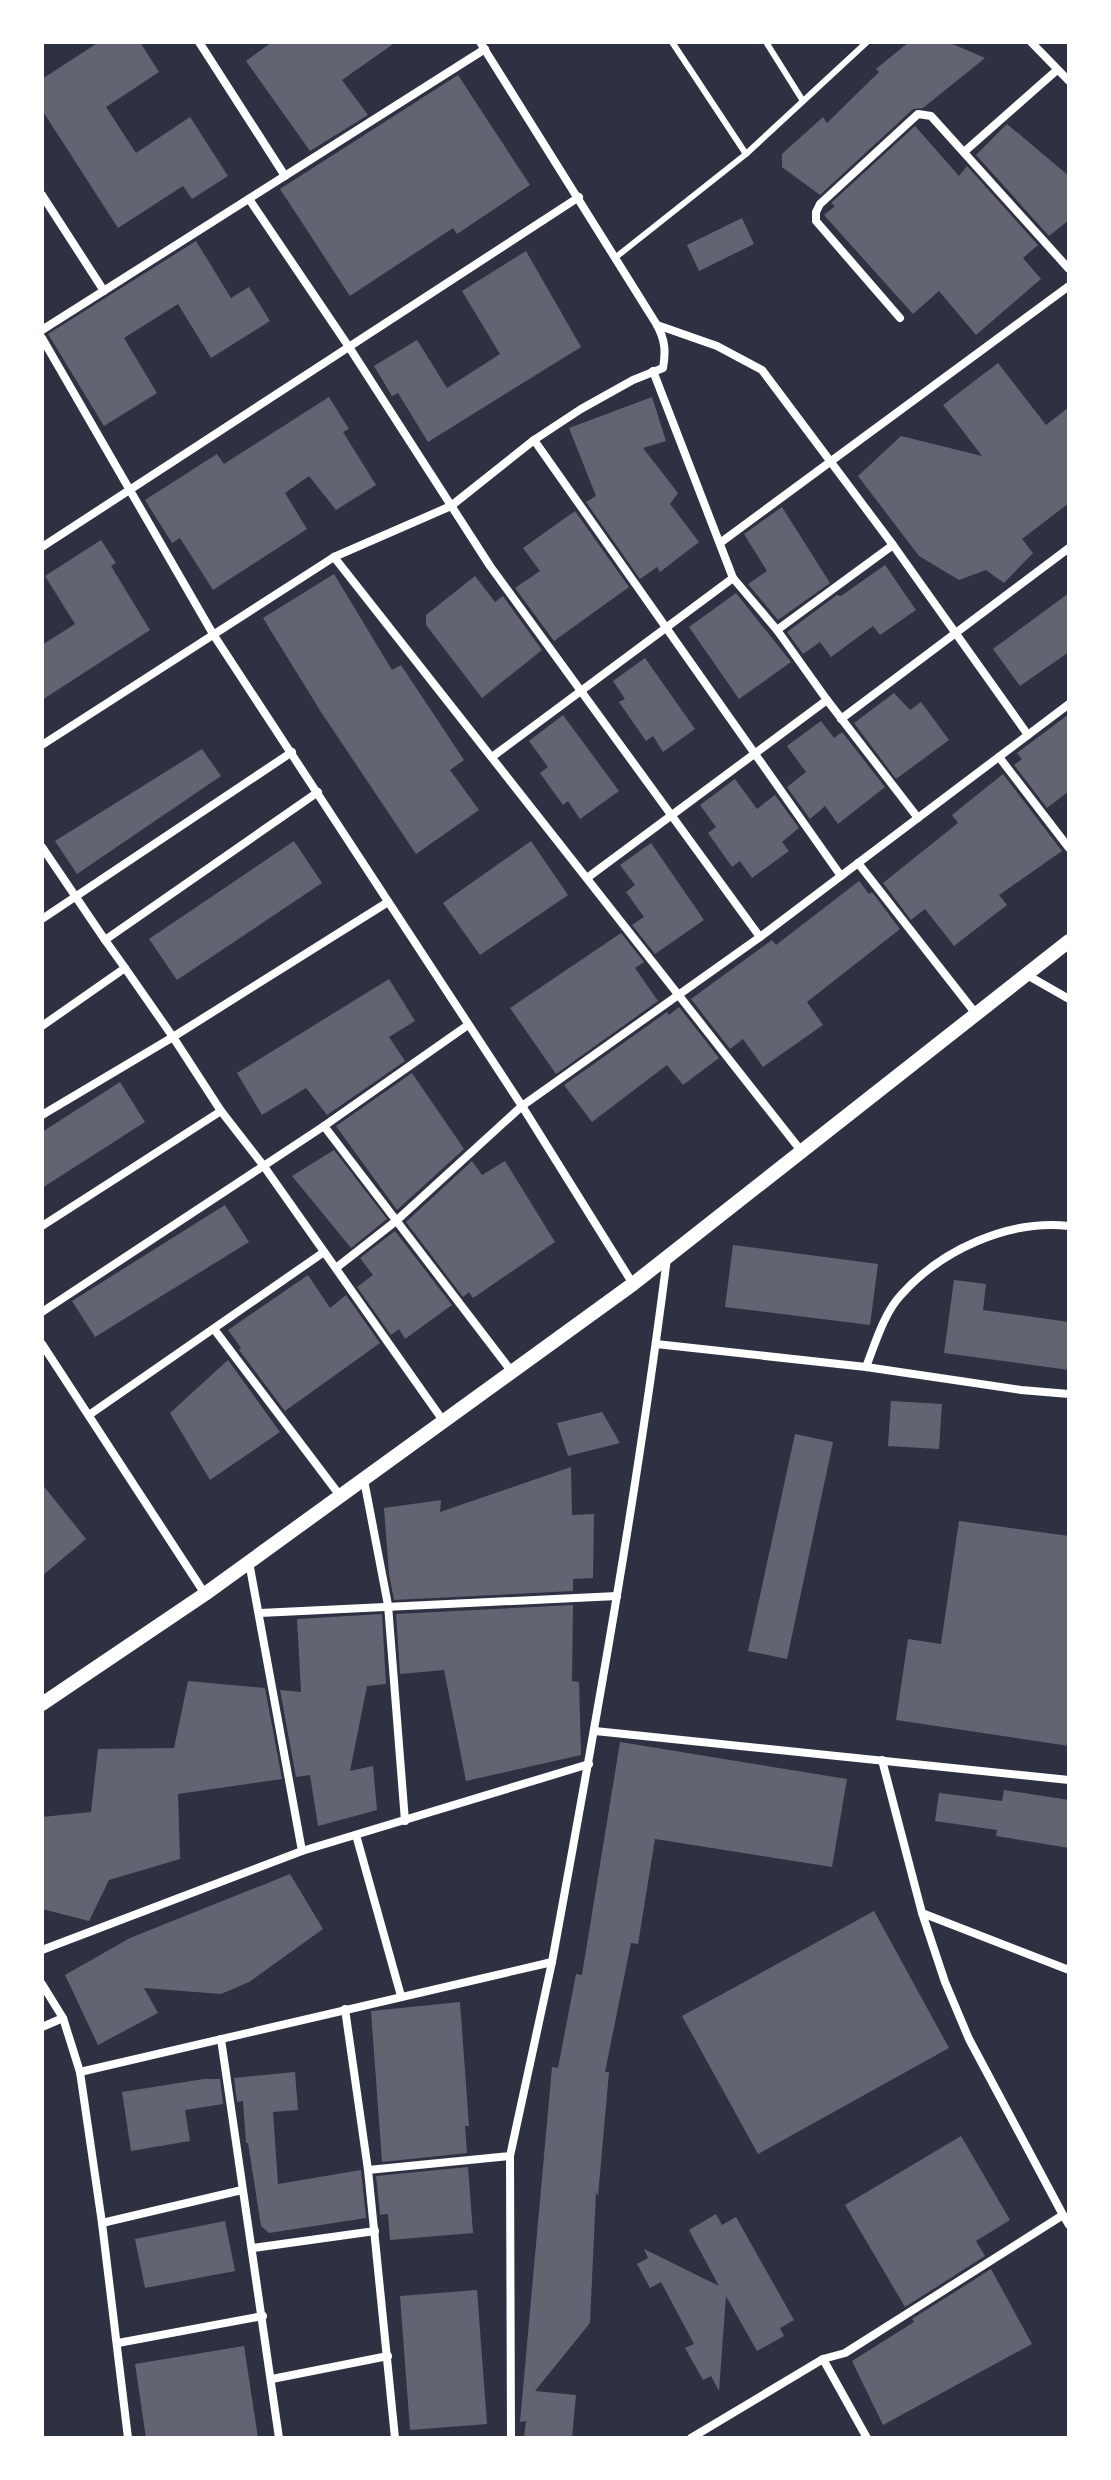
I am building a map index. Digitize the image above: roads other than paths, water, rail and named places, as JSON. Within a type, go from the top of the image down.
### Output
[{"type":"street","points":[[199,42],[285,176]]},
{"type":"street","points":[[1031,42],[1069,81]]},
{"type":"street","points":[[42,330],[285,176],[483,45],[657,325],[664,338],[665,354],[663,368],[581,409],[534,440],[451,506],[334,557],[42,745]]},
{"type":"street","points":[[964,152],[1057,70]]},
{"type":"street","points":[[900,318],[816,221],[816,212],[820,204],[918,114],[931,116],[1069,269]]},
{"type":"street","points":[[42,195],[104,291]]},
{"type":"street","points":[[42,547],[579,197]]},
{"type":"street","points":[[249,199],[490,566],[760,937]]},
{"type":"street","points":[[720,543],[1069,286]]},
{"type":"street","points":[[657,325],[717,346],[762,370],[893,545],[1028,735]]},
{"type":"street","points":[[42,338],[213,634],[522,1106],[633,1284]]},
{"type":"street","points":[[653,371],[733,578],[777,630],[918,818]]},
{"type":"street","points":[[534,440],[841,876]]},
{"type":"street","points":[[777,630],[893,545]]},
{"type":"street","points":[[841,719],[1069,548]]},
{"type":"street","points":[[334,557],[802,1152]]},
{"type":"street","points":[[492,757],[733,578]]},
{"type":"street","points":[[587,878],[827,700]]},
{"type":"street","points":[[336,1268],[396,1221],[522,1106],[760,937],[1069,704]]},
{"type":"street","points":[[42,919],[292,752]]},
{"type":"street","points":[[999,757],[1069,848]]},
{"type":"street","points":[[105,940],[318,792]]},
{"type":"street","points":[[42,847],[221,1111],[263,1165],[444,1422]]},
{"type":"street","points":[[858,863],[976,1014]]},
{"type":"street","points":[[42,1115],[388,902]]},
{"type":"street","points":[[42,1704],[205,1594],[633,1284],[1069,941]]},
{"type":"street","points":[[42,1026],[125,968]]},
{"type":"street","points":[[1027,975],[1069,999]]},
{"type":"street","points":[[42,1312],[324,1126],[468,1025]]},
{"type":"street","points":[[42,1226],[221,1111]]},
{"type":"street","points":[[324,1126],[512,1372]]},
{"type":"street","points":[[866,1367],[899,1296],[930,1268],[979,1240],[1018,1229],[1069,1226]]},
{"type":"street","points":[[89,1415],[324,1252]]},
{"type":"street","points":[[511,2438],[510,2156],[552,1962],[595,1731],[667,1258]]},
{"type":"street","points":[[214,1329],[341,1497]]},
{"type":"street","points":[[42,1344],[205,1594]]},
{"type":"street","points":[[656,1344],[866,1367],[1069,1394]]},
{"type":"street","points":[[364,1480],[388,1605],[405,1821]]},
{"type":"street","points":[[249,1562],[302,1851]]},
{"type":"street","points":[[260,1613],[617,1596]]},
{"type":"street","points":[[595,1731],[1069,1780]]},
{"type":"street","points":[[882,1760],[922,1913],[945,1982],[969,2039],[1069,2225]]},
{"type":"street","points":[[42,1950],[302,1851],[589,1764]]},
{"type":"street","points":[[356,1835],[401,1996]]},
{"type":"street","points":[[922,1913],[1069,1970]]},
{"type":"street","points":[[80,2072],[552,1962]]},
{"type":"street","points":[[42,1984],[63,2018],[80,2072],[118,2343],[128,2438]]},
{"type":"street","points":[[345,2009],[368,2170],[395,2438]]},
{"type":"street","points":[[42,2027],[63,2018]]},
{"type":"street","points":[[221,2039],[279,2438]]},
{"type":"street","points":[[368,2170],[510,2156]]},
{"type":"street","points":[[102,2223],[242,2190]]},
{"type":"street","points":[[691,2438],[823,2359],[845,2353],[1063,2215]]},
{"type":"street","points":[[253,2248],[375,2231]]},
{"type":"street","points":[[118,2343],[263,2316]]},
{"type":"street","points":[[272,2379],[388,2356]]},
{"type":"street","points":[[823,2359],[867,2438]]},
{"type":"lane","points":[[672,42],[746,154]]},
{"type":"lane","points":[[766,42],[803,101]]},
{"type":"lane","points":[[616,257],[746,154],[867,42]]}]
